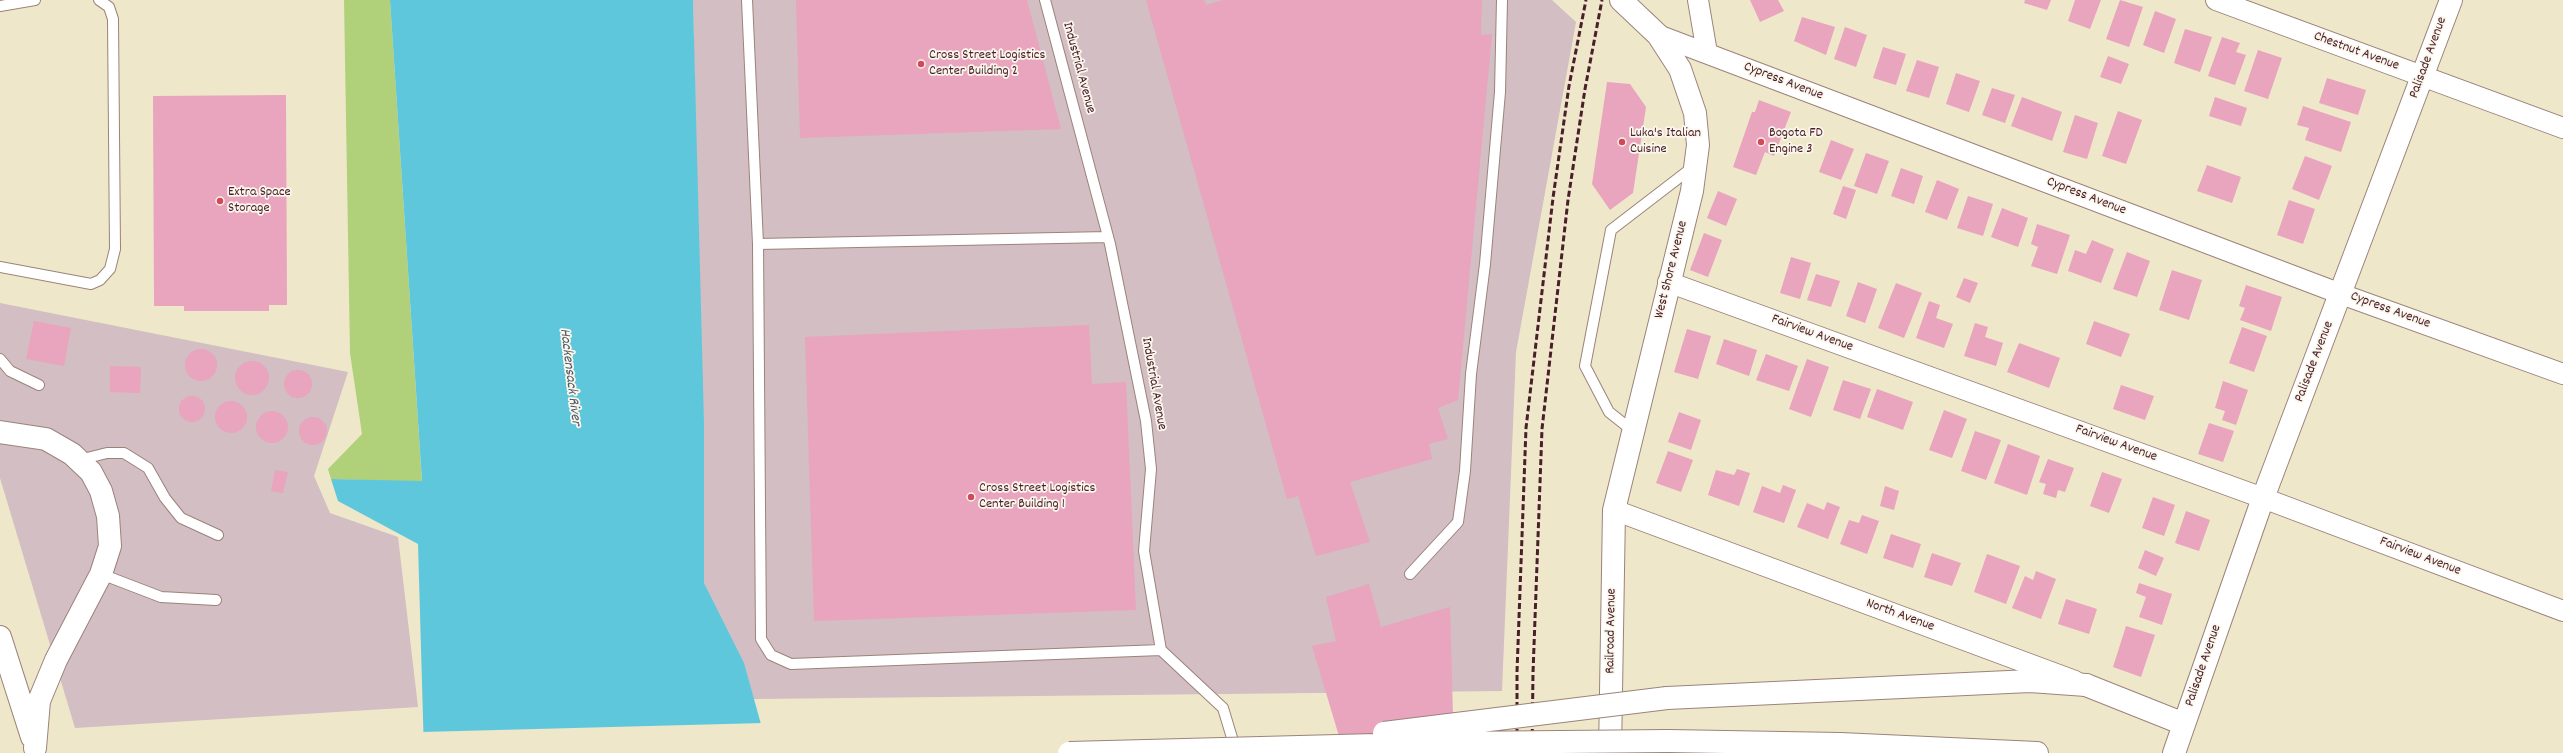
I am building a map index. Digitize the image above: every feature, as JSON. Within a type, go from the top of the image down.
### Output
[{"type":"main road","name":"Cypress Avenue","points":[[1621,0],[1658,35]]},
{"type":"main road","name":"Palisade Avenue","points":[[2179,738],[2263,498],[2342,294],[2450,0]]},
{"type":"main road","name":"West Shore Avenue","points":[[1614,510],[1697,163],[1698,131],[1692,99],[1680,69],[1658,35]]},
{"type":"main road","points":[[0,432],[46,439],[79,460],[91,472],[101,491],[108,516],[110,546],[101,574],[56,660],[39,701],[36,750]]},
{"type":"main road","name":"Railroad Avenue","points":[[1610,753],[1614,510]]},
{"type":"main road","points":[[0,637],[36,750]]},
{"type":"main road","points":[[1246,751],[1666,698],[2030,681],[2086,685]]},
{"type":"main road","name":"North Avenue","points":[[2086,685],[2179,738]]},
{"type":"main road","points":[[1069,753],[1246,751],[1668,741],[1840,744],[2036,753]]},
{"type":"street","points":[[1698,0],[1707,53]]},
{"type":"street","name":"Chestnut Avenue","points":[[2216,0],[2563,128]]},
{"type":"street","name":"Cypress Avenue","points":[[1658,35],[2342,294],[2563,374]]},
{"type":"street","name":"Fairview Avenue","points":[[1668,282],[2263,498],[2563,611]]},
{"type":"street","name":"North Avenue","points":[[1614,510],[2086,685]]},
{"type":"lane","points":[[0,6],[35,0]]},
{"type":"lane","points":[[0,267],[91,284],[100,280],[110,269],[115,249],[113,19],[109,7],[99,0]]},
{"type":"lane","points":[[747,0],[758,244],[761,639],[771,655],[792,664],[1161,650],[1223,708],[1246,751]]},
{"type":"lane","name":"Industrial Avenue","points":[[1045,0],[1108,237],[1134,355],[1146,421],[1150,469],[1144,552],[1161,650]]},
{"type":"lane","points":[[1410,574],[1458,522],[1465,471],[1471,374],[1485,264],[1500,92],[1502,0]]},
{"type":"lane","points":[[1633,431],[1609,412],[1585,366],[1611,230],[1697,163]]},
{"type":"lane","points":[[758,244],[1108,237]]},
{"type":"lane","points":[[0,359],[10,371],[39,385]]},
{"type":"lane","points":[[79,460],[107,453],[124,453],[148,468],[165,498],[181,518],[218,535]]},
{"type":"lane","points":[[101,574],[161,597],[216,600]]},
{"type":"shaded area","points":[[693,0],[1552,0],[1576,22],[1516,352],[1502,691],[754,699],[704,583]]},
{"type":"shaded area","points":[[0,303],[348,372],[314,476],[330,513],[398,537],[418,707],[75,728],[0,478]]},
{"type":"green space","points":[[344,0],[390,0],[422,482],[331,479],[328,469],[362,434],[350,353]]},
{"type":"water","name":"Hackensack River","points":[[390,0],[693,0],[704,424],[704,583],[744,663],[769,753],[424,753],[418,544],[338,501],[331,479],[422,481]]},
{"type":"pier","points":[[763,723],[771,753],[422,753],[422,732]]},
{"type":"building","name":"Cross Street Logistics Center Building 2","points":[[796,0],[1027,0],[1061,129],[800,138]]},
{"type":"building","points":[[1146,0],[1204,0],[1206,5],[1223,0],[1482,0],[1481,35],[1492,34],[1458,400],[1438,408],[1448,439],[1429,444],[1432,459],[1350,482],[1370,542],[1316,556],[1298,496],[1287,499]]},
{"type":"building","points":[[1750,0],[1778,0],[1784,11],[1760,22]]},
{"type":"building","points":[[2025,0],[2051,0],[2047,10],[2024,3]]},
{"type":"building","points":[[2075,0],[2101,0],[2090,29],[2068,21]]},
{"type":"building","points":[[2120,0],[2143,7],[2129,47],[2106,39]]},
{"type":"building","points":[[2155,11],[2176,19],[2164,53],[2143,45]]},
{"type":"building","points":[[1802,17],[1835,27],[1826,55],[1794,41]]},
{"type":"building","points":[[1845,27],[1867,35],[1856,67],[1834,59]]},
{"type":"building","points":[[2185,29],[2212,37],[2200,72],[2174,63]]},
{"type":"building","points":[[2222,37],[2240,43],[2236,52],[2246,55],[2235,85],[2208,76]]},
{"type":"building","points":[[1883,47],[1906,54],[1896,85],[1873,78]]},
{"type":"building","points":[[2258,50],[2282,58],[2268,99],[2244,91]]},
{"type":"building","points":[[2108,56],[2129,64],[2121,84],[2100,77]]},
{"type":"building","points":[[1917,60],[1939,67],[1929,98],[1906,91]]},
{"type":"building","points":[[1956,73],[1980,81],[1969,112],[1946,104]]},
{"type":"building","points":[[2327,78],[2366,90],[2358,115],[2319,103]]},
{"type":"building","points":[[1607,82],[1630,84],[1646,107],[1633,193],[1610,210],[1592,184]]},
{"type":"building","points":[[1992,88],[2015,95],[2005,123],[1982,115]]},
{"type":"building","name":"Extra Space Storage","points":[[286,95],[287,305],[269,305],[269,311],[184,311],[184,306],[154,306],[153,96]]},
{"type":"building","points":[[2022,97],[2062,112],[2052,141],[2011,126]]},
{"type":"building","points":[[2215,97],[2247,108],[2241,126],[2209,116]]},
{"type":"building","name":"Bogota FD Engine 3","points":[[1759,100],[1791,112],[1774,156],[1765,152],[1756,175],[1733,167],[1752,112],[1755,112]]},
{"type":"building","points":[[2303,106],[2351,122],[2341,152],[2305,140],[2309,128],[2297,125]]},
{"type":"building","points":[[2118,111],[2142,120],[2126,164],[2102,156]]},
{"type":"building","points":[[2075,115],[2098,123],[2087,159],[2063,152]]},
{"type":"building","points":[[1831,140],[1854,149],[1841,180],[1819,172]]},
{"type":"building","points":[[1866,153],[1889,161],[1877,194],[1854,186]]},
{"type":"building","points":[[2305,156],[2332,166],[2319,200],[2292,189]]},
{"type":"building","points":[[2207,165],[2241,177],[2232,203],[2197,191]]},
{"type":"building","points":[[1901,168],[1923,176],[1914,204],[1891,196]]},
{"type":"building","points":[[1937,180],[1959,189],[1947,220],[1925,212]]},
{"type":"building","points":[[1843,186],[1856,190],[1846,219],[1833,214]]},
{"type":"building","points":[[1718,191],[1737,199],[1726,226],[1707,218]]},
{"type":"building","points":[[1968,196],[1993,204],[1983,236],[1957,228]]},
{"type":"building","points":[[2289,200],[2315,209],[2303,244],[2277,235]]},
{"type":"building","points":[[2002,208],[2028,218],[2018,247],[1991,237]]},
{"type":"building","points":[[2037,224],[2070,235],[2057,274],[2031,266],[2038,247],[2031,244]]},
{"type":"building","points":[[1704,233],[1722,240],[1708,277],[1690,270]]},
{"type":"building","points":[[2092,240],[2114,249],[2101,283],[2068,271],[2075,250],[2086,254]]},
{"type":"building","points":[[2127,252],[2150,261],[2137,297],[2113,289]]},
{"type":"building","points":[[1791,257],[1811,263],[1800,299],[1780,293]]},
{"type":"building","points":[[2172,270],[2202,280],[2189,320],[2159,310]]},
{"type":"building","points":[[1816,274],[1840,281],[1831,307],[1807,300]]},
{"type":"building","points":[[1964,278],[1978,283],[1970,303],[1956,297]]},
{"type":"building","points":[[1858,282],[1877,289],[1865,323],[1846,316]]},
{"type":"building","points":[[1896,283],[1922,293],[1904,338],[1878,328]]},
{"type":"building","points":[[2246,285],[2282,297],[2271,331],[2240,320],[2245,308],[2239,306]]},
{"type":"building","points":[[1929,301],[1940,305],[1936,318],[1953,324],[1944,348],[1916,338]]},
{"type":"building","points":[[34,321],[71,328],[64,366],[26,359]]},
{"type":"building","points":[[2094,321],[2130,334],[2121,357],[2086,344]]},
{"type":"building","points":[[1975,323],[1988,327],[1985,337],[2003,343],[1996,366],[1964,356]]},
{"type":"building","name":"Cross Street Logistics Center Building 1","points":[[1089,325],[1092,384],[1126,382],[1136,610],[814,621],[805,337]]},
{"type":"building","points":[[2242,327],[2267,336],[2254,372],[2229,363]]},
{"type":"building","points":[[1687,329],[1711,336],[1698,379],[1674,372]]},
{"type":"building","points":[[1724,339],[1757,350],[1749,376],[1716,364]]},
{"type":"building","points":[[2019,343],[2060,358],[2049,388],[2007,372]]},
{"type":"building","points":[[201,349],[207,350],[214,356],[217,365],[216,371],[210,378],[201,381],[195,380],[188,374],[185,365],[186,359],[192,352]]},
{"type":"building","points":[[1766,354],[1798,366],[1789,391],[1756,380]]},
{"type":"building","points":[[1807,359],[1829,367],[1811,417],[1789,409]]},
{"type":"building","points":[[252,361],[258,362],[264,366],[268,372],[268,384],[264,390],[258,394],[252,395],[246,394],[240,390],[236,384],[235,378],[236,372],[240,366],[246,362]]},
{"type":"building","points":[[110,366],[141,367],[140,393],[110,392]]},
{"type":"building","points":[[298,370],[308,374],[312,384],[308,394],[298,398],[288,394],[284,384],[288,374]]},
{"type":"building","points":[[1843,380],[1871,389],[1860,419],[1833,410]]},
{"type":"building","points":[[2223,381],[2248,390],[2236,425],[2222,420],[2225,411],[2215,408]]},
{"type":"building","points":[[2121,385],[2154,396],[2145,420],[2113,409]]},
{"type":"building","points":[[1877,389],[1913,402],[1903,430],[1867,417]]},
{"type":"building","points":[[192,396],[201,400],[205,409],[201,418],[192,422],[183,418],[179,409],[183,400]]},
{"type":"building","points":[[228,401],[234,401],[244,408],[247,417],[246,423],[240,430],[234,433],[228,433],[218,426],[215,420],[215,414],[222,404]]},
{"type":"building","points":[[1944,410],[1967,419],[1952,458],[1929,450]]},
{"type":"building","points":[[269,411],[275,411],[285,418],[288,427],[287,433],[281,440],[275,443],[269,443],[259,436],[256,430],[256,424],[263,414]]},
{"type":"building","points":[[1679,412],[1701,420],[1691,450],[1668,442]]},
{"type":"building","points":[[313,417],[323,421],[327,431],[323,441],[313,445],[303,441],[299,431],[303,421]]},
{"type":"building","points":[[2209,423],[2234,431],[2223,462],[2198,454]]},
{"type":"building","points":[[1975,431],[2001,440],[1986,480],[1961,471]]},
{"type":"building","points":[[2008,444],[2040,456],[2027,495],[1994,483]]},
{"type":"building","points":[[1668,451],[1693,460],[1681,492],[1656,483]]},
{"type":"building","points":[[2048,459],[2074,468],[2065,492],[2058,490],[2056,498],[2043,494],[2046,484],[2039,482]]},
{"type":"building","points":[[1737,469],[1750,473],[1739,506],[1708,495],[1716,470],[1734,475]]},
{"type":"building","points":[[275,470],[288,472],[283,493],[271,491]]},
{"type":"building","points":[[2102,472],[2122,479],[2109,513],[2090,506]]},
{"type":"building","points":[[1783,485],[1796,490],[1784,523],[1753,512],[1762,486],[1780,493]]},
{"type":"building","points":[[1885,486],[1899,491],[1894,510],[1880,506]]},
{"type":"building","points":[[2153,497],[2175,505],[2164,536],[2142,528]]},
{"type":"building","points":[[1827,502],[1840,507],[1828,539],[1797,527],[1807,503],[1824,510]]},
{"type":"building","points":[[2186,511],[2210,520],[2199,551],[2175,543]]},
{"type":"building","points":[[1862,515],[1879,521],[1867,554],[1840,544],[1849,520],[1859,523]]},
{"type":"building","points":[[1891,534],[1921,544],[1913,568],[1883,558]]},
{"type":"building","points":[[2145,550],[2164,558],[2156,576],[2138,568]]},
{"type":"building","points":[[1932,553],[1961,563],[1952,586],[1924,577]]},
{"type":"building","points":[[1987,554],[2020,566],[2006,604],[1974,592]]},
{"type":"building","points":[[2036,571],[2056,579],[2041,619],[2012,608],[2025,576],[2033,580]]},
{"type":"building","points":[[2139,583],[2172,594],[2162,625],[2139,617],[2146,597],[2136,593]]},
{"type":"building","points":[[1369,584],[1381,627],[1450,607],[1454,753],[1344,753],[1312,646],[1336,641],[1326,597]]},
{"type":"building","points":[[2066,599],[2097,609],[2089,634],[2058,624]]},
{"type":"building","points":[[2126,626],[2155,635],[2141,677],[2113,667]]},
{"type":"railway","points":[[1517,753],[1517,672],[1526,428],[1553,198],[1569,86],[1586,0]]},
{"type":"railway","points":[[1532,753],[1533,673],[1542,429],[1568,200],[1585,89],[1602,0]]},
{"type":"place","name":"Cross Street Logistics Center Building 2","points":[[921,64]]},
{"type":"place","name":"Luka's Italian Cuisine","points":[[1622,142]]},
{"type":"place","name":"Bogota FD Engine 3","points":[[1761,142]]},
{"type":"place","name":"Extra Space Storage","points":[[220,201]]},
{"type":"place","name":"Cross Street Logistics Center Building 1","points":[[971,497]]}]
